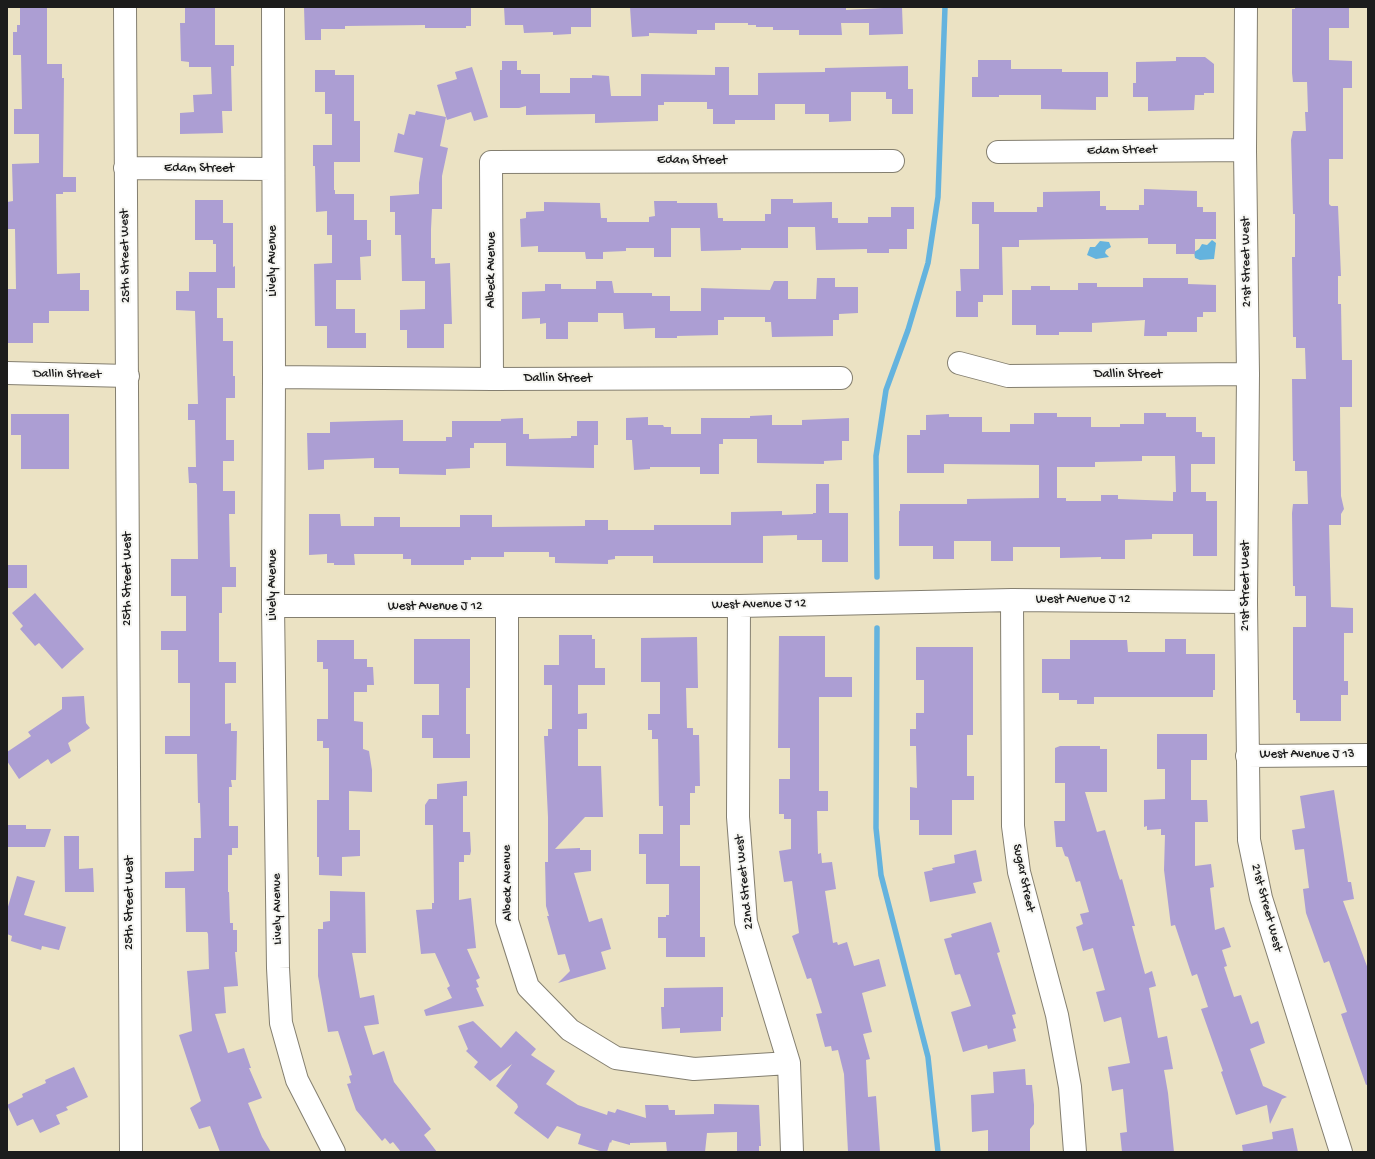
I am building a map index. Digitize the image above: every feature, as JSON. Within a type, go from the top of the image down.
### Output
[{"type":"street","name":"25th Street West","points":[[125,7],[131,1152]]},
{"type":"street","name":"Lively Avenue","points":[[273,7],[273,606],[278,968],[281,1023],[297,1080],[334,1152]]},
{"type":"street","name":"21st Street West","points":[[1246,7],[1245,150],[1248,374],[1246,602],[1249,840],[1261,898],[1341,1152]]},
{"type":"street","name":"Edam Street","points":[[998,152],[1245,150]]},
{"type":"street","name":"Edam Street","points":[[491,162],[893,161]]},
{"type":"street","name":"Albeck Avenue","points":[[491,162],[492,379]]},
{"type":"street","name":"Edam Street","points":[[125,168],[273,169]]},
{"type":"street","name":"Dallin Street","points":[[959,363],[1008,376],[1248,374]]},
{"type":"street","name":"Dallin Street","points":[[7,373],[128,376]]},
{"type":"street","name":"Dallin Street","points":[[274,376],[492,379],[841,378]]},
{"type":"street","name":"West Avenue J 12","points":[[273,606],[739,606],[1012,600],[1246,602]]},
{"type":"street","name":"Sugar Street","points":[[1012,600],[1013,826],[1019,872],[1058,1015],[1070,1087],[1074,1152]]},
{"type":"street","name":"22nd Street West","points":[[739,606],[738,817],[746,922],[790,1063],[792,1152]]},
{"type":"street","name":"Albeck Avenue","points":[[507,607],[507,921],[528,988],[570,1030],[616,1058],[694,1069],[790,1063]]},
{"type":"street","name":"West Avenue J 13","points":[[1247,756],[1368,755]]},
{"type":"water","points":[[1212,240],[1216,243],[1214,259],[1200,260],[1195,258],[1194,252],[1199,249],[1202,244],[1207,245]]},
{"type":"water","points":[[1100,241],[1109,242],[1111,247],[1106,250],[1105,253],[1109,257],[1096,259],[1087,255],[1090,247],[1095,247]]},
{"type":"building","points":[[20,7],[47,7],[47,64],[62,64],[62,78],[64,78],[63,177],[76,177],[76,192],[63,192],[63,194],[56,194],[57,274],[80,273],[80,290],[89,290],[89,311],[49,311],[49,323],[33,323],[33,343],[7,343],[7,289],[16,289],[15,229],[7,229],[7,202],[13,201],[12,164],[39,163],[39,134],[14,134],[14,109],[22,109],[21,55],[13,55],[13,32],[17,32],[17,25],[20,25]]},
{"type":"building","points":[[185,7],[215,7],[215,45],[234,45],[234,66],[231,66],[232,111],[222,111],[223,133],[180,134],[180,113],[194,112],[193,95],[212,94],[211,67],[189,67],[189,62],[181,61],[180,23],[185,23]]},
{"type":"building","points":[[304,7],[471,7],[471,26],[466,26],[466,28],[425,28],[425,25],[345,26],[345,29],[321,29],[321,40],[305,40]]},
{"type":"building","points":[[504,7],[591,7],[591,27],[571,27],[571,34],[553,35],[553,32],[524,33],[523,25],[505,25]]},
{"type":"building","points":[[630,7],[846,7],[846,10],[902,7],[903,34],[869,35],[869,23],[841,23],[842,35],[799,35],[799,30],[773,30],[773,27],[756,27],[756,25],[748,25],[748,23],[715,23],[715,30],[697,30],[697,34],[649,33],[649,36],[632,37]]},
{"type":"building","points":[[1295,7],[1349,8],[1349,28],[1329,28],[1329,60],[1352,61],[1352,88],[1343,88],[1343,159],[1329,159],[1329,204],[1331,206],[1338,206],[1341,276],[1338,276],[1338,304],[1341,304],[1342,360],[1352,360],[1352,407],[1340,407],[1341,496],[1344,509],[1341,514],[1341,525],[1329,525],[1331,607],[1353,608],[1353,633],[1344,633],[1344,681],[1348,681],[1348,695],[1341,695],[1341,721],[1300,721],[1300,713],[1296,713],[1296,700],[1293,700],[1293,627],[1306,627],[1306,596],[1295,596],[1295,586],[1293,586],[1292,513],[1293,504],[1308,504],[1307,471],[1295,471],[1295,461],[1293,461],[1292,379],[1306,379],[1305,348],[1296,348],[1296,337],[1293,337],[1292,257],[1295,257],[1295,214],[1293,214],[1291,140],[1293,131],[1306,131],[1305,112],[1308,112],[1307,82],[1293,82],[1292,9],[1295,9]]},
{"type":"building","points":[[1176,57],[1205,57],[1214,64],[1214,93],[1195,95],[1194,110],[1148,111],[1148,97],[1133,97],[1133,83],[1136,83],[1136,62],[1176,61]]},
{"type":"building","points":[[978,60],[1011,60],[1011,69],[1062,69],[1062,72],[1108,72],[1108,97],[1096,97],[1096,110],[1041,109],[1041,95],[999,95],[999,97],[972,97],[972,77],[978,77]]},
{"type":"building","points":[[502,61],[517,61],[517,70],[521,70],[521,74],[540,74],[540,93],[570,93],[570,78],[592,78],[592,75],[609,76],[611,96],[641,96],[641,74],[715,75],[715,67],[729,67],[729,95],[758,95],[758,73],[825,72],[825,68],[908,66],[908,89],[913,89],[913,114],[892,114],[892,99],[886,99],[886,92],[851,92],[851,121],[829,122],[829,114],[805,114],[805,104],[775,104],[775,120],[735,120],[735,124],[713,124],[713,109],[707,109],[707,102],[664,102],[664,105],[658,105],[658,121],[595,123],[595,114],[526,115],[526,106],[519,108],[500,108],[500,70],[502,70]]},
{"type":"building","points":[[472,67],[488,117],[474,121],[471,112],[447,120],[437,85],[457,79],[455,72]]},
{"type":"building","points":[[315,70],[335,70],[335,75],[354,75],[354,121],[360,121],[360,162],[334,162],[334,190],[335,194],[354,194],[354,220],[367,220],[367,240],[371,240],[371,256],[360,257],[361,280],[336,280],[336,309],[355,309],[355,333],[366,333],[366,348],[327,348],[327,326],[315,326],[314,264],[332,263],[332,235],[327,235],[327,211],[316,212],[313,145],[332,145],[332,114],[325,114],[325,92],[315,92]]},
{"type":"building","points":[[416,111],[446,117],[440,146],[448,148],[442,176],[442,209],[432,209],[431,229],[431,258],[435,258],[435,264],[450,263],[452,324],[444,324],[444,348],[407,348],[407,330],[400,330],[400,310],[425,309],[425,281],[402,281],[401,235],[395,235],[395,212],[390,212],[390,196],[419,194],[419,183],[423,158],[394,152],[398,133],[404,135],[409,114],[415,115]]},
{"type":"building","points":[[1144,189],[1197,191],[1197,207],[1203,207],[1203,212],[1216,212],[1216,239],[1195,239],[1195,254],[1176,254],[1176,244],[1148,244],[1148,238],[1019,240],[1019,247],[1002,247],[1003,295],[983,295],[983,302],[978,302],[978,317],[956,317],[956,291],[961,291],[960,269],[979,269],[979,224],[972,224],[972,202],[994,202],[994,212],[1037,212],[1037,207],[1043,207],[1043,192],[1100,191],[1100,206],[1106,206],[1106,210],[1139,210],[1139,205],[1144,205]]},
{"type":"building","points":[[771,199],[793,199],[793,203],[832,202],[832,218],[838,218],[838,223],[868,223],[868,217],[891,217],[891,207],[914,207],[914,229],[907,229],[907,249],[889,249],[889,253],[867,253],[867,249],[816,250],[815,227],[788,227],[788,248],[741,248],[741,250],[701,251],[700,228],[671,228],[671,257],[654,257],[654,248],[626,248],[626,251],[603,252],[603,259],[586,259],[585,252],[538,252],[538,246],[521,247],[520,219],[526,218],[526,212],[544,211],[544,202],[600,203],[601,218],[607,218],[607,222],[649,222],[649,217],[655,216],[654,201],[677,201],[677,203],[717,203],[718,218],[723,218],[723,221],[765,221],[765,214],[771,214]]},
{"type":"building","points":[[195,200],[223,200],[223,223],[233,223],[233,267],[235,266],[235,288],[217,288],[217,318],[223,318],[223,341],[233,341],[233,376],[235,376],[235,398],[226,398],[226,440],[234,440],[234,461],[223,461],[223,491],[235,491],[235,514],[229,514],[230,567],[236,567],[236,587],[222,587],[222,613],[219,613],[219,662],[236,662],[236,683],[225,683],[225,724],[231,723],[231,731],[237,731],[236,780],[231,780],[232,787],[229,787],[229,826],[238,826],[238,848],[232,848],[232,855],[228,855],[228,892],[230,923],[233,923],[233,930],[237,930],[237,952],[235,952],[238,986],[224,987],[226,1013],[215,1014],[228,1053],[244,1048],[251,1068],[249,1068],[262,1098],[248,1103],[262,1137],[271,1152],[220,1152],[210,1126],[199,1129],[190,1108],[201,1101],[179,1035],[192,1031],[187,971],[209,969],[208,934],[207,932],[186,932],[185,888],[165,888],[165,872],[194,871],[194,838],[201,838],[200,803],[198,803],[197,754],[165,754],[165,736],[190,736],[190,683],[178,683],[178,650],[161,650],[161,631],[186,631],[186,596],[171,596],[171,559],[198,559],[197,485],[196,483],[189,483],[188,467],[196,467],[195,420],[188,420],[188,404],[198,404],[195,311],[176,310],[176,291],[189,291],[189,272],[216,272],[216,244],[213,244],[213,240],[195,240]]},
{"type":"building","points":[[817,278],[835,278],[835,287],[858,287],[858,313],[839,314],[839,320],[833,320],[833,336],[772,337],[771,322],[765,322],[765,317],[724,317],[724,320],[718,320],[718,335],[655,338],[655,328],[624,329],[623,313],[598,313],[598,322],[568,322],[568,339],[546,339],[546,323],[540,324],[540,318],[522,319],[522,292],[545,291],[545,284],[561,284],[561,289],[596,289],[596,281],[612,281],[614,293],[652,293],[652,296],[670,296],[670,311],[701,311],[701,288],[770,290],[774,281],[788,281],[788,299],[816,299]]},
{"type":"building","points":[[1143,278],[1188,278],[1188,284],[1216,285],[1216,312],[1203,312],[1203,317],[1197,317],[1197,332],[1167,332],[1167,336],[1144,336],[1145,320],[1092,323],[1092,332],[1059,332],[1059,335],[1036,335],[1036,325],[1012,325],[1012,290],[1031,290],[1031,286],[1050,286],[1050,290],[1078,290],[1078,283],[1097,283],[1097,287],[1143,287]]},
{"type":"building","points":[[1034,413],[1057,413],[1057,417],[1091,417],[1091,427],[1120,427],[1120,424],[1144,424],[1144,413],[1166,413],[1166,417],[1196,417],[1196,432],[1202,432],[1202,437],[1215,437],[1215,464],[1191,464],[1191,492],[1206,492],[1206,501],[1217,501],[1217,556],[1193,556],[1193,534],[1152,534],[1152,539],[1125,540],[1125,559],[1101,559],[1101,557],[1060,558],[1060,547],[1013,547],[1013,561],[991,561],[991,541],[954,541],[954,559],[933,559],[933,546],[899,546],[900,504],[967,504],[967,499],[1039,498],[1039,465],[944,464],[944,473],[907,473],[907,435],[920,435],[920,430],[926,430],[926,415],[949,414],[949,417],[982,417],[982,432],[1010,432],[1010,424],[1034,424]],"holes":[[[1142,456],[1175,456],[1176,492],[1173,492],[1173,501],[1118,499],[1118,495],[1101,495],[1101,501],[1066,501],[1066,498],[1057,498],[1057,467],[1095,467],[1095,462],[1142,461]]]},
{"type":"building","points":[[11,414],[69,414],[69,469],[21,469],[21,435],[11,435]]},
{"type":"building","points":[[772,415],[772,425],[802,425],[802,420],[849,418],[849,441],[842,441],[842,460],[824,461],[824,464],[757,463],[757,439],[723,439],[723,444],[719,444],[719,474],[700,474],[700,467],[650,467],[650,469],[634,470],[632,440],[626,440],[626,418],[648,417],[648,425],[663,425],[664,427],[671,427],[671,434],[701,434],[701,418],[750,418],[750,416]]},
{"type":"building","points":[[523,418],[523,434],[529,434],[529,439],[571,438],[571,436],[577,436],[577,421],[598,421],[598,445],[594,445],[594,468],[506,466],[506,443],[474,443],[474,448],[470,448],[470,468],[446,469],[446,475],[399,474],[399,468],[374,468],[374,458],[324,460],[324,469],[308,470],[307,433],[330,433],[330,422],[403,420],[403,441],[446,441],[446,437],[452,437],[452,421],[501,421],[501,419]]},
{"type":"building","points":[[816,484],[829,484],[829,513],[848,513],[848,562],[822,562],[822,540],[797,540],[797,535],[763,536],[763,563],[653,563],[653,556],[615,556],[615,559],[608,560],[608,564],[555,563],[555,557],[549,557],[549,552],[504,552],[504,557],[471,557],[471,560],[464,560],[464,565],[411,565],[411,559],[403,559],[403,554],[354,554],[355,565],[334,565],[334,563],[327,563],[327,554],[309,555],[309,514],[340,514],[341,526],[374,526],[374,517],[400,517],[400,527],[460,527],[460,515],[492,515],[492,527],[585,526],[585,520],[608,520],[608,530],[654,530],[654,525],[731,525],[731,512],[782,511],[782,515],[813,514],[816,513]]},
{"type":"building","points":[[7,565],[27,565],[27,588],[7,588]]},
{"type":"building","points":[[35,593],[84,649],[62,669],[39,643],[35,646],[20,629],[23,626],[12,613]]},
{"type":"building","points":[[559,635],[592,635],[592,639],[595,639],[595,668],[605,668],[605,685],[578,685],[578,714],[587,713],[587,729],[578,729],[578,766],[601,766],[603,817],[585,817],[555,849],[580,848],[580,850],[591,850],[591,871],[574,873],[589,922],[602,918],[611,949],[601,952],[606,969],[558,983],[570,971],[565,954],[558,955],[547,916],[549,916],[546,906],[545,862],[548,862],[548,817],[544,736],[548,736],[548,729],[552,729],[552,685],[544,685],[544,665],[559,665]]},
{"type":"building","points":[[779,636],[825,636],[825,677],[852,677],[852,697],[819,697],[819,791],[828,791],[828,811],[817,811],[818,854],[821,853],[822,863],[832,862],[836,889],[825,891],[833,943],[837,942],[838,945],[847,942],[854,966],[879,959],[886,986],[862,993],[872,1032],[863,1034],[870,1059],[866,1060],[868,1097],[876,1096],[880,1152],[848,1152],[844,1074],[838,1050],[832,1051],[831,1046],[825,1047],[816,1014],[822,1013],[811,978],[807,979],[792,936],[799,933],[792,881],[784,882],[779,851],[791,849],[791,819],[784,819],[784,814],[779,814],[779,779],[790,779],[790,748],[778,748]]},
{"type":"building","points":[[697,637],[698,688],[686,688],[687,728],[693,728],[693,735],[699,735],[700,786],[695,786],[695,793],[690,793],[690,825],[680,825],[680,866],[700,866],[700,937],[705,937],[705,957],[666,957],[666,938],[658,938],[658,917],[666,917],[666,915],[669,915],[669,884],[646,884],[646,854],[639,854],[639,834],[663,834],[663,806],[659,806],[658,739],[652,739],[652,730],[648,730],[648,714],[660,714],[660,682],[641,682],[641,638]]},
{"type":"building","points":[[414,639],[470,639],[470,688],[466,688],[466,734],[470,734],[470,758],[433,758],[433,738],[422,738],[422,715],[439,715],[439,684],[414,684]]},
{"type":"building","points":[[1165,639],[1186,639],[1186,654],[1215,654],[1215,690],[1213,690],[1213,697],[1094,697],[1094,704],[1077,704],[1077,700],[1059,700],[1059,693],[1042,693],[1042,659],[1070,659],[1070,640],[1127,640],[1128,652],[1165,652]]},
{"type":"building","points":[[317,640],[354,640],[354,659],[367,659],[367,667],[373,667],[374,685],[367,685],[367,692],[354,692],[354,721],[363,722],[363,749],[369,751],[372,770],[372,792],[349,791],[349,830],[360,830],[360,856],[342,857],[342,876],[319,875],[319,857],[317,857],[317,800],[329,800],[329,748],[323,748],[323,741],[317,741],[317,719],[328,719],[328,669],[323,669],[323,662],[317,662]]},
{"type":"building","points":[[916,647],[973,647],[973,735],[967,735],[967,776],[974,776],[974,800],[952,800],[952,835],[919,835],[919,820],[910,820],[910,787],[917,788],[916,746],[910,746],[910,729],[916,729],[916,713],[924,713],[924,680],[916,680]]},
{"type":"building","points":[[84,696],[86,723],[90,728],[68,743],[71,751],[51,764],[48,759],[19,779],[7,761],[7,752],[31,736],[28,732],[62,709],[62,697]]},
{"type":"building","points":[[1157,734],[1207,734],[1207,760],[1191,760],[1191,800],[1207,800],[1208,822],[1195,822],[1195,866],[1211,864],[1214,887],[1210,888],[1215,930],[1224,927],[1231,947],[1222,950],[1227,966],[1224,967],[1234,997],[1241,995],[1251,1024],[1258,1021],[1265,1043],[1250,1049],[1263,1086],[1287,1097],[1282,1099],[1270,1124],[1267,1105],[1236,1115],[1221,1072],[1223,1071],[1201,1009],[1208,1007],[1197,974],[1192,976],[1175,925],[1171,926],[1164,870],[1165,835],[1161,835],[1161,829],[1147,830],[1147,826],[1144,827],[1144,800],[1165,799],[1165,769],[1157,769]]},
{"type":"building","points":[[1060,746],[1100,746],[1100,749],[1107,749],[1107,792],[1085,792],[1097,832],[1105,830],[1120,880],[1122,879],[1135,926],[1132,926],[1145,974],[1152,971],[1156,986],[1149,988],[1158,1038],[1167,1036],[1173,1069],[1164,1070],[1174,1152],[1122,1152],[1120,1133],[1127,1132],[1123,1089],[1112,1091],[1108,1067],[1130,1063],[1121,1017],[1104,1022],[1096,992],[1105,990],[1093,948],[1083,951],[1076,927],[1083,924],[1080,914],[1089,912],[1080,881],[1076,882],[1068,857],[1065,856],[1062,847],[1056,847],[1054,821],[1065,821],[1065,783],[1055,783],[1055,748]]},
{"type":"building","points":[[467,781],[467,796],[463,796],[463,832],[470,832],[471,851],[470,855],[464,855],[464,862],[459,862],[459,900],[471,898],[476,948],[467,949],[480,978],[476,980],[479,987],[476,988],[484,1006],[426,1016],[424,1010],[452,998],[447,988],[450,986],[435,953],[421,954],[416,910],[432,909],[432,903],[434,903],[433,825],[425,825],[425,805],[429,799],[437,799],[437,784]]},
{"type":"building","points":[[1334,790],[1348,882],[1351,882],[1354,899],[1343,901],[1368,969],[1368,1084],[1366,1085],[1341,1014],[1347,1012],[1329,961],[1324,963],[1306,913],[1303,889],[1309,888],[1304,849],[1295,850],[1292,830],[1305,828],[1300,796]]},
{"type":"building","points":[[7,825],[26,825],[26,829],[51,829],[45,847],[7,847]]},
{"type":"building","points":[[64,836],[79,836],[79,869],[93,868],[94,892],[65,892]]},
{"type":"building","points":[[976,850],[982,881],[973,883],[976,893],[930,902],[924,872],[933,870],[932,868],[955,863],[954,855]]},
{"type":"building","points":[[17,876],[35,881],[24,915],[66,927],[59,950],[42,946],[41,950],[11,941],[12,936],[7,934],[7,910]]},
{"type":"building","points":[[330,891],[365,892],[366,953],[352,953],[360,998],[374,995],[379,1024],[364,1026],[373,1055],[384,1051],[394,1082],[431,1129],[424,1135],[437,1152],[401,1152],[393,1142],[390,1144],[385,1138],[382,1141],[356,1110],[347,1084],[351,1083],[349,1076],[352,1075],[338,1031],[328,1032],[318,976],[318,929],[323,929],[323,922],[330,921]]},
{"type":"building","points":[[991,922],[1000,952],[997,953],[1016,1014],[1012,1015],[1016,1028],[1013,1029],[1016,1041],[988,1049],[987,1045],[963,1052],[951,1012],[971,1006],[960,974],[955,975],[944,939],[952,937],[951,934]]},
{"type":"building","points":[[723,987],[723,1017],[721,1017],[721,1031],[680,1033],[680,1028],[662,1029],[661,1007],[664,1007],[664,988]]},
{"type":"building","points":[[473,1021],[501,1048],[516,1031],[536,1049],[531,1055],[555,1071],[546,1084],[578,1105],[607,1115],[608,1111],[615,1113],[617,1109],[646,1118],[645,1105],[668,1105],[669,1110],[675,1110],[675,1115],[714,1114],[714,1104],[759,1105],[761,1146],[759,1146],[759,1152],[737,1152],[737,1132],[707,1133],[705,1152],[667,1152],[666,1142],[630,1143],[630,1145],[612,1140],[607,1152],[603,1152],[578,1144],[581,1134],[557,1126],[548,1139],[514,1113],[518,1107],[517,1104],[496,1086],[512,1064],[490,1081],[474,1067],[478,1062],[466,1051],[468,1049],[458,1026]]},
{"type":"building","points":[[74,1067],[88,1097],[66,1107],[68,1110],[56,1115],[60,1124],[40,1133],[33,1119],[17,1126],[7,1105],[23,1097],[22,1094],[46,1083],[45,1080]]},
{"type":"building","points":[[1025,1069],[1026,1085],[1032,1085],[1034,1105],[1034,1124],[1030,1129],[1030,1152],[988,1152],[988,1130],[972,1132],[971,1095],[994,1093],[993,1072]]},
{"type":"building","points":[[1293,1128],[1298,1152],[1243,1152],[1242,1145],[1273,1139],[1272,1132]]},
{"type":"waterway","points":[[877,577],[876,456],[886,390],[908,330],[928,263],[938,197],[945,7]]},
{"type":"waterway","points":[[877,628],[876,828],[881,875],[928,1057],[938,1152]]}]
